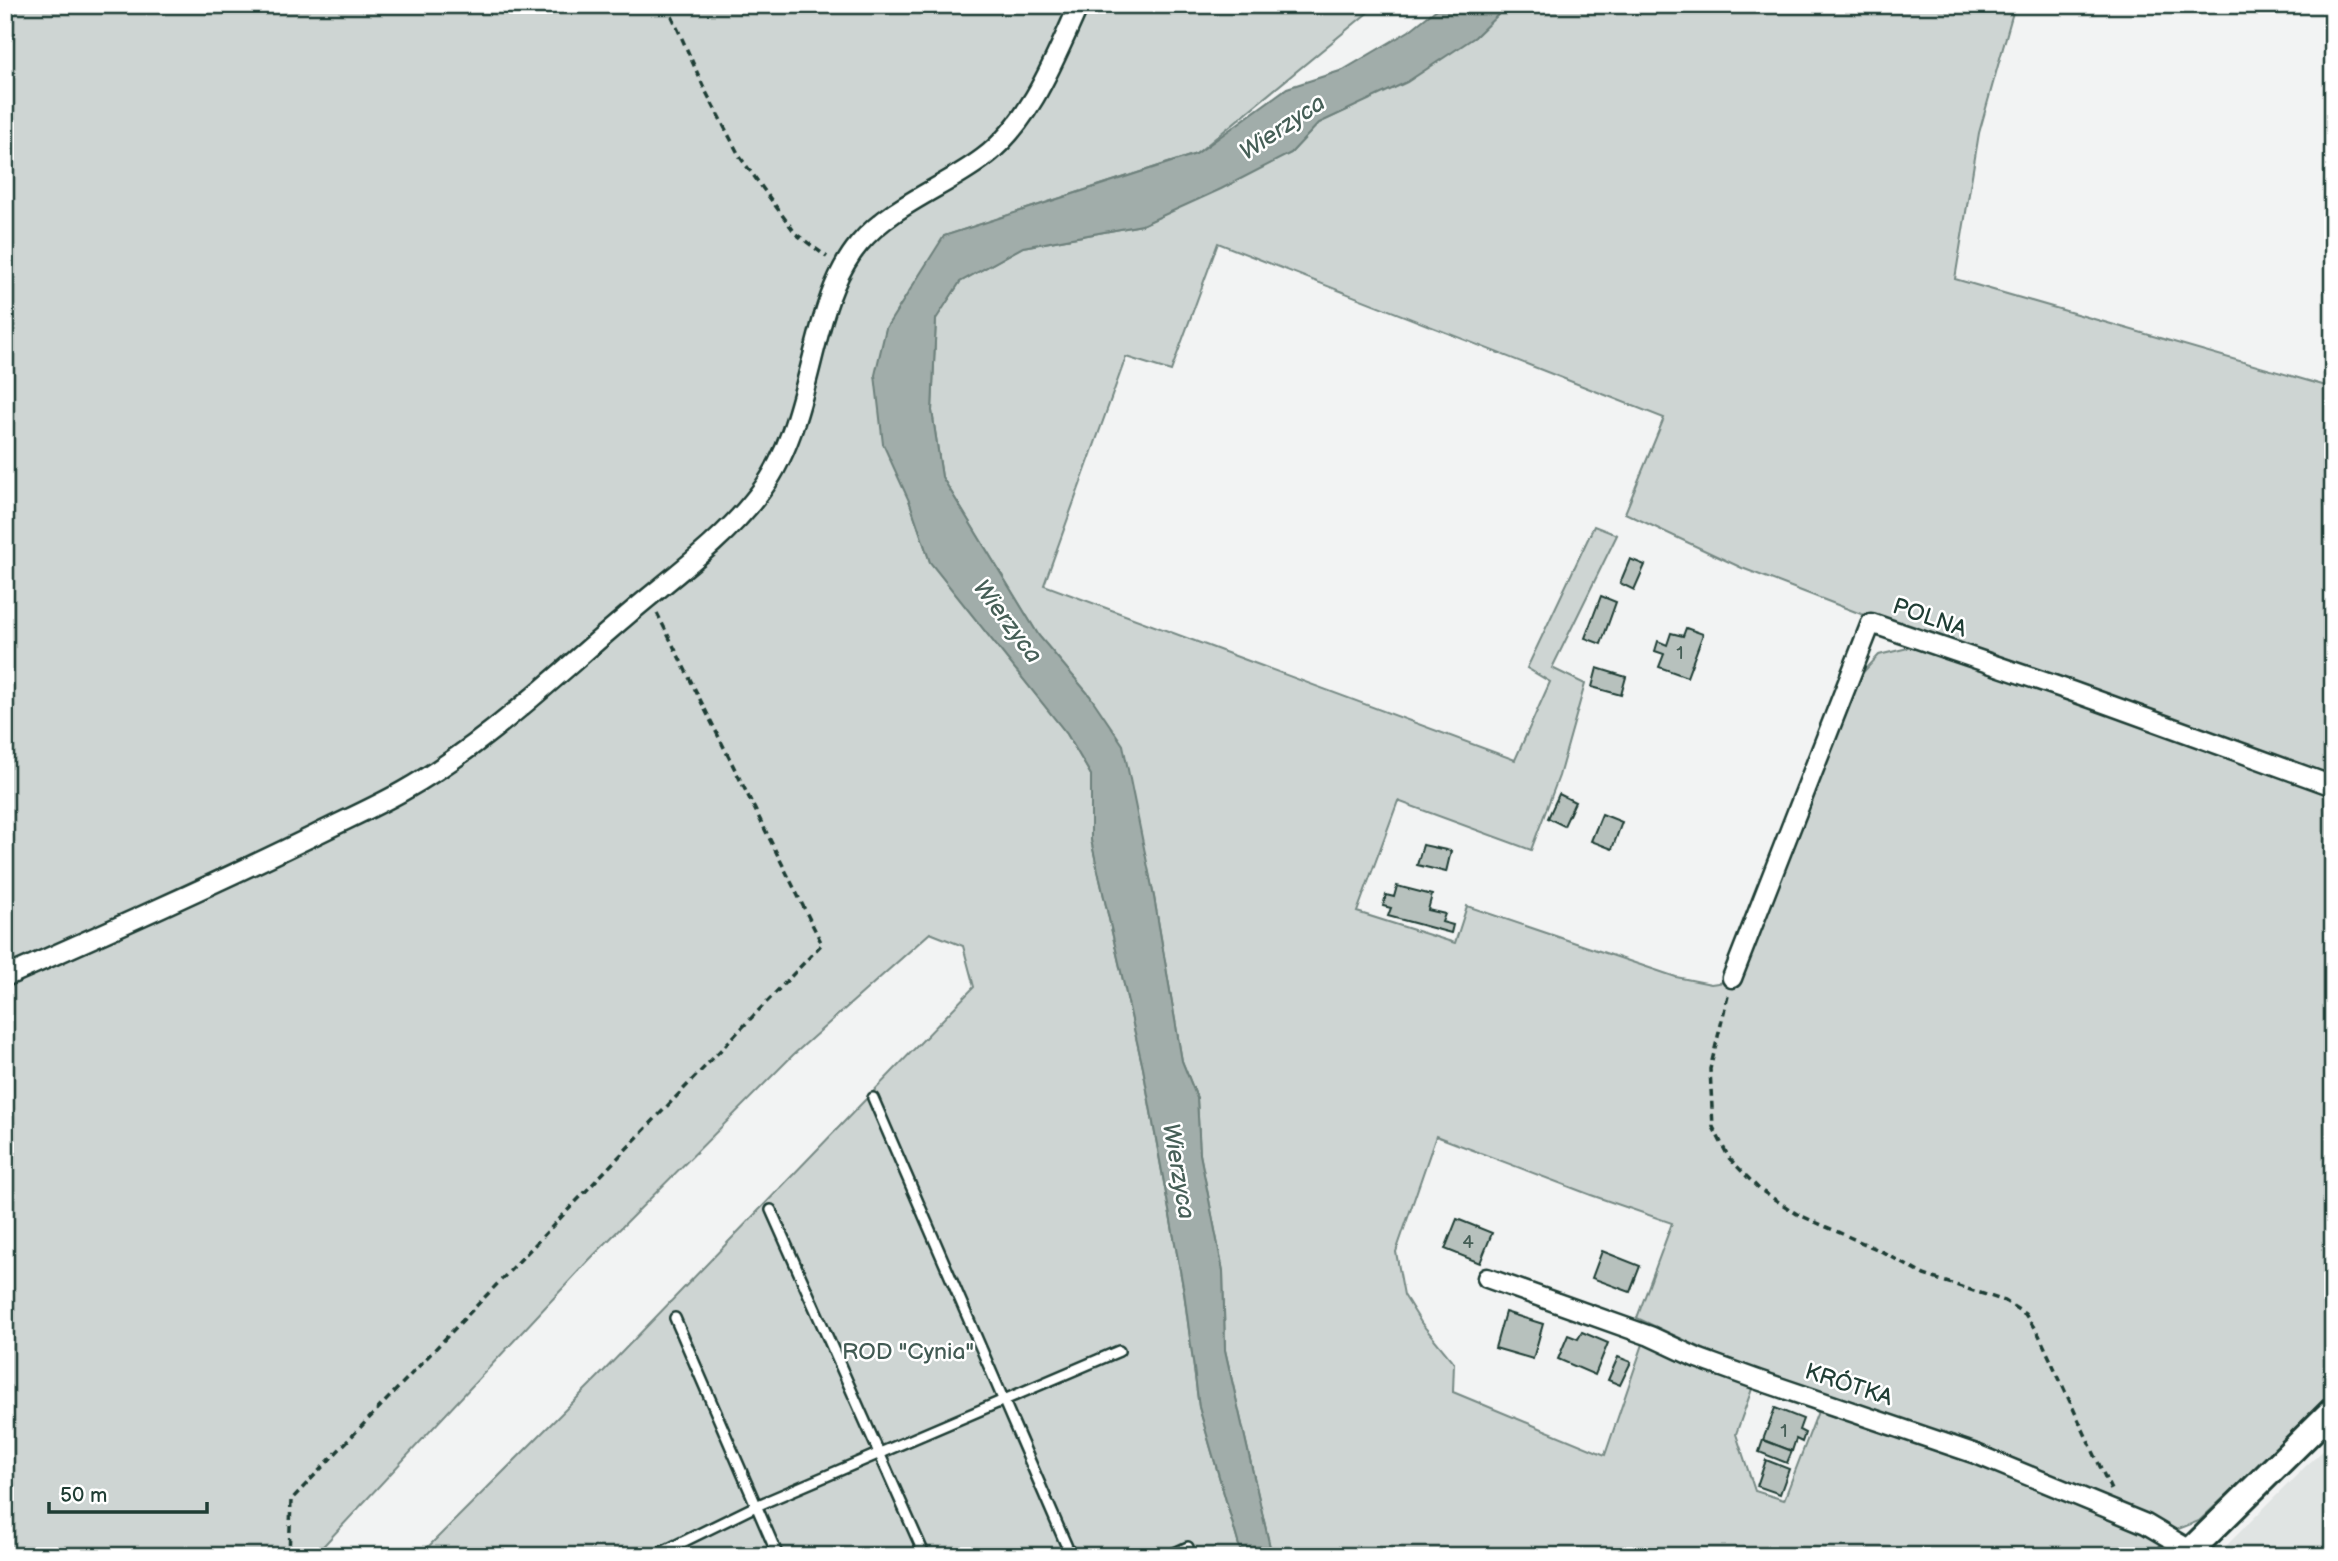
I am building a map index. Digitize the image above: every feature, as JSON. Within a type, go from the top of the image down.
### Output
[{"type":"street","points":[[5,977],[223,881],[404,790],[482,739],[737,518],[758,496],[776,469],[790,436],[831,294],[858,245],[880,224],[987,155],[1006,136],[1042,83],[1079,5]]},
{"type":"street","name":"POLNA","points":[[1732,978],[1871,623],[2071,691],[2333,786]]},
{"type":"street","name":"KRÓTKA","points":[[1487,1278],[1650,1336],[1697,1358],[1758,1380],[1976,1454],[2146,1524],[2188,1553]]},
{"type":"street","points":[[2188,1553],[2333,1410]]},
{"type":"lane","points":[[873,1098],[1070,1554]]},
{"type":"lane","points":[[771,1210],[925,1556]]},
{"type":"lane","points":[[675,1318],[778,1556]]},
{"type":"lane","points":[[654,1556],[756,1506],[1119,1351]]},
{"type":"lane","points":[[1168,1556],[1188,1547]]},
{"type":"path","points":[[667,5],[705,90],[740,157],[796,234],[843,268]]},
{"type":"path","points":[[289,1556],[291,1500],[822,944],[649,596]]},
{"type":"path","points":[[1732,978],[1710,1069],[1713,1127],[1729,1158],[1759,1189],[1797,1214],[1881,1251],[1924,1275],[2005,1301],[2025,1314],[2039,1335],[2122,1514]]},
{"type":"shaded area","points":[[2333,1442],[2333,1556],[2216,1556],[2307,1465]]},
{"type":"green space","name":"ROD \"Cynia\"","points":[[5,5],[1377,5],[1196,154],[944,236],[910,503],[930,562],[1067,734],[1091,775],[1091,840],[1143,1068],[1184,1292],[1199,1407],[1242,1556],[626,1556],[622,1548],[600,1556],[419,1556],[598,1377],[974,987],[963,946],[930,933],[793,1055],[589,1260],[314,1556],[5,1556]]},
{"type":"green space","points":[[1508,5],[2015,5],[1979,133],[1955,279],[2333,388],[2333,778],[1980,652],[1861,614],[1742,568],[1625,513],[1664,418],[1218,243],[1171,371],[1126,357],[1044,585],[1515,760],[1550,682],[1527,668],[1594,526],[1617,535],[1552,668],[1585,684],[1559,776],[1531,850],[1398,801],[1357,912],[1455,943],[1467,906],[1676,977],[1711,984],[1739,980],[1856,680],[1879,655],[1912,647],[1939,653],[2333,794],[2333,1395],[2199,1521],[2176,1530],[2003,1455],[1742,1367],[1637,1318],[1672,1223],[1436,1136],[1396,1252],[1404,1295],[1422,1324],[1454,1363],[1453,1392],[1605,1455],[1643,1344],[1753,1386],[1736,1434],[1755,1491],[1784,1500],[1819,1409],[1980,1461],[2139,1527],[2161,1541],[2156,1556],[1272,1556],[1225,1350],[1223,1271],[1200,1154],[1197,1098],[1182,1061],[1154,897],[1139,828],[1090,696],[1039,636],[942,477],[932,411],[936,318],[960,282],[1023,247],[1142,225],[1291,153],[1319,123],[1353,107],[1475,37]]},
{"type":"water","name":"Wierzyca","points":[[1442,5],[1508,5],[1475,37],[1407,82],[1319,123],[1291,153],[1142,225],[1023,247],[960,282],[936,319],[932,411],[942,477],[1039,636],[1090,696],[1123,745],[1154,897],[1182,1061],[1197,1098],[1200,1154],[1223,1271],[1225,1350],[1272,1556],[1242,1556],[1199,1407],[1184,1292],[1143,1068],[1091,840],[1091,775],[1067,734],[930,562],[910,503],[883,444],[875,375],[886,328],[944,236],[1196,154],[1287,88],[1343,70],[1409,31]]},
{"type":"building","points":[[1630,559],[1645,565],[1634,590],[1620,583]]},
{"type":"building","points":[[1601,596],[1616,602],[1601,644],[1585,638]]},
{"type":"building","points":[[1686,628],[1703,634],[1687,677],[1659,667],[1664,654],[1655,651],[1658,641],[1667,645],[1671,633],[1683,636]]},
{"type":"building","points":[[1597,668],[1626,677],[1621,695],[1592,687]]},
{"type":"building","points":[[1559,794],[1575,802],[1564,826],[1548,818]]},
{"type":"building","points":[[1602,814],[1622,822],[1612,849],[1591,841]]},
{"type":"building","points":[[1423,845],[1451,851],[1446,872],[1417,865]]},
{"type":"building","points":[[1397,886],[1432,895],[1428,910],[1445,914],[1442,922],[1453,925],[1451,933],[1388,916],[1391,908],[1383,906],[1386,895],[1394,897]]},
{"type":"building","points":[[1457,1219],[1492,1233],[1480,1263],[1445,1249]]},
{"type":"building","points":[[1602,1251],[1640,1266],[1630,1292],[1592,1278]]},
{"type":"building","points":[[1505,1312],[1543,1324],[1533,1359],[1495,1348]]},
{"type":"building","points":[[1582,1332],[1608,1343],[1595,1375],[1558,1359],[1568,1335],[1578,1339]]},
{"type":"building","points":[[1618,1357],[1631,1362],[1620,1385],[1608,1380]]},
{"type":"building","points":[[1775,1408],[1803,1419],[1799,1430],[1805,1433],[1802,1442],[1796,1439],[1792,1451],[1763,1440]]},
{"type":"building","points":[[1763,1440],[1792,1451],[1787,1463],[1759,1452]]},
{"type":"building","points":[[1766,1460],[1789,1469],[1780,1494],[1757,1486]]}]
